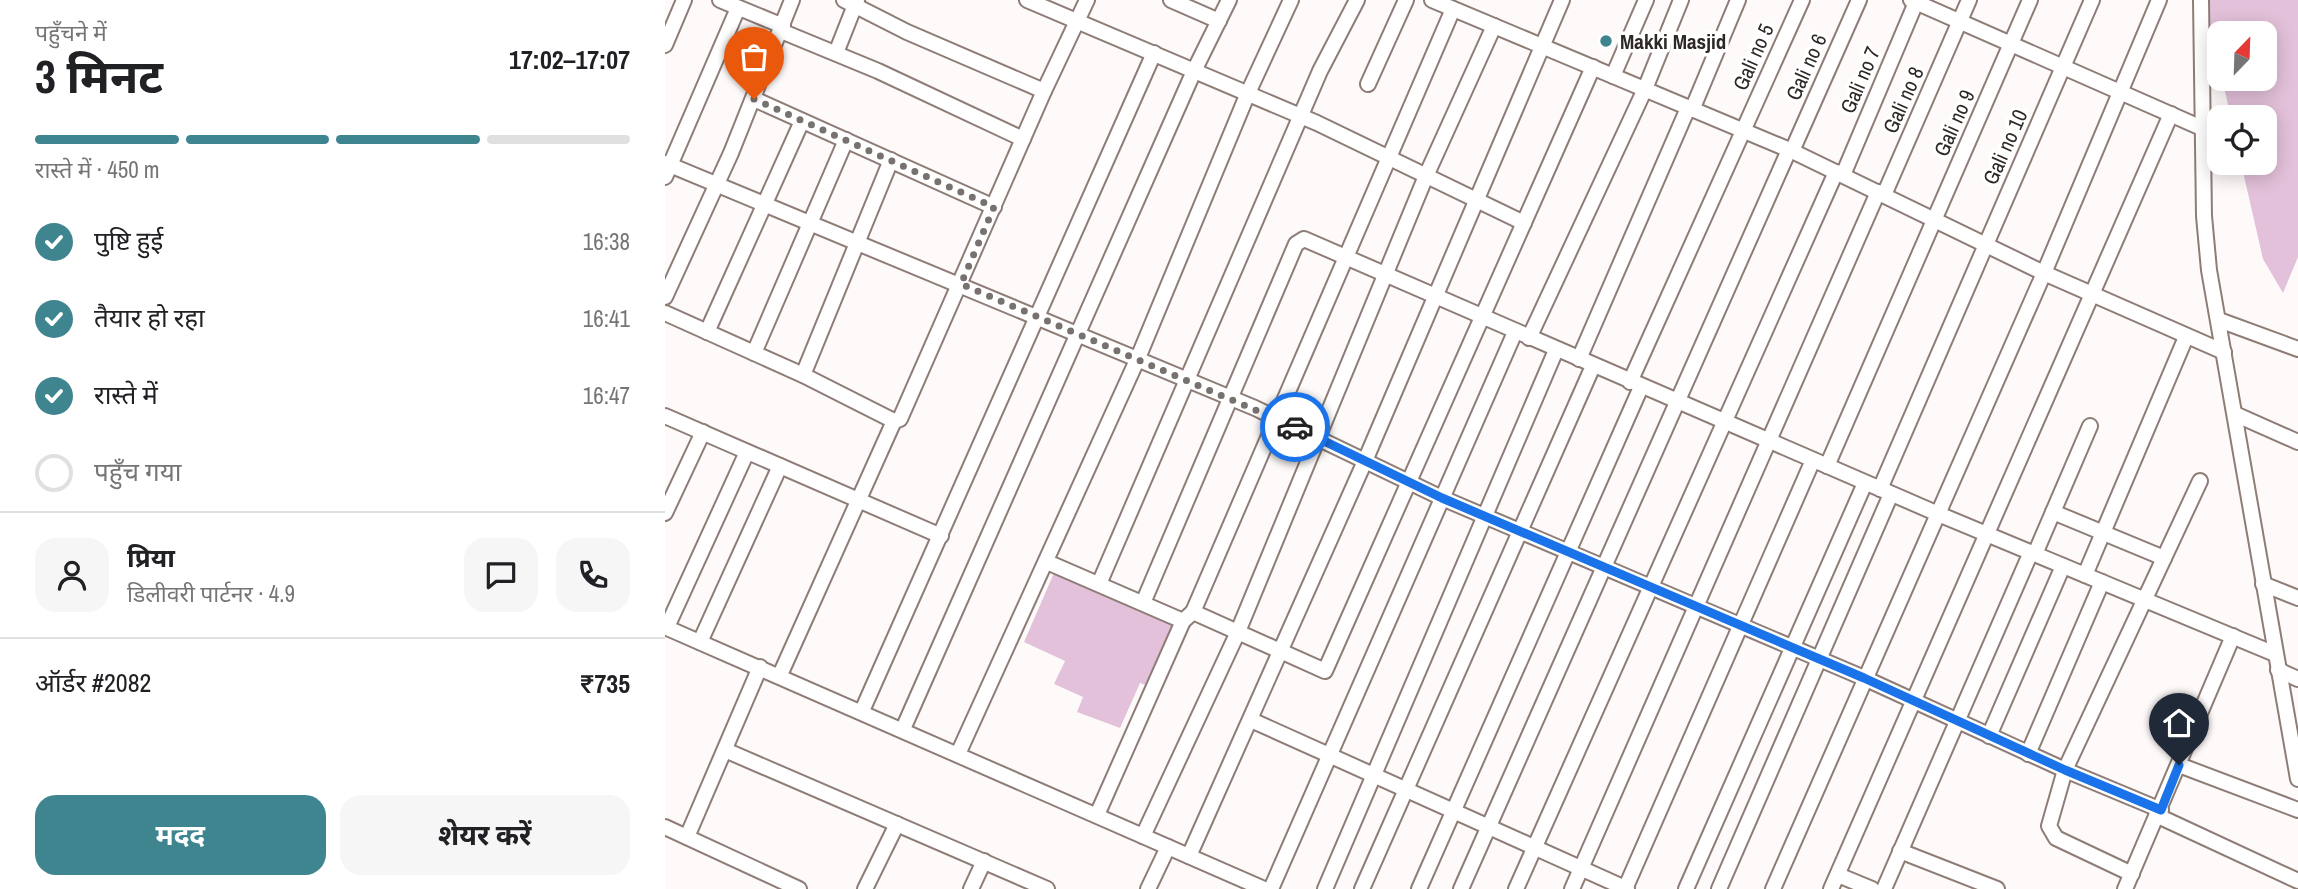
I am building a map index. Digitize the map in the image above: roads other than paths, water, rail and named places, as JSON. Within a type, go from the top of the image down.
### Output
[{"type":"street","points":[[665,45],[684,0]]},
{"type":"street","points":[[720,0],[1024,139]]},
{"type":"street","points":[[665,297],[754,99],[792,0]]},
{"type":"street","points":[[1027,0],[1301,116],[1524,223]]},
{"type":"street","points":[[780,675],[894,421],[903,415],[1044,91],[1087,0]]},
{"type":"street","points":[[904,729],[1195,71],[1229,0]]},
{"type":"street","points":[[958,754],[1138,358],[1248,93],[1291,0]]},
{"type":"street","points":[[1099,584],[1301,116],[1357,0]]},
{"type":"street","points":[[1368,84],[1406,0]]},
{"type":"street","points":[[1432,0],[1791,150],[2044,273],[2224,352]]},
{"type":"street","points":[[1189,856],[1365,461],[1562,0]]},
{"type":"street","points":[[1613,76],[1646,0]]},
{"type":"street","points":[[1529,338],[1644,89],[1681,0]]},
{"type":"street","points":[[1579,359],[1738,0]]},
{"type":"street","name":"Gali no 5","points":[[1419,889],[1568,551],[1743,131],[1802,0]]},
{"type":"street","name":"Gali no 6","points":[[1461,889],[1602,566],[1859,0]]},
{"type":"street","name":"Gali no 8","points":[[1572,889],[1696,606],[1969,0]]},
{"type":"street","name":"Gali no 9","points":[[1626,889],[1742,625],[1935,219],[2031,0]]},
{"type":"street","name":"Gali no 10","points":[[1719,889],[1819,658],[1986,243],[2092,0]]},
{"type":"street","points":[[1773,889],[2044,273],[2159,0]]},
{"type":"street","points":[[2200,0],[2204,216],[2209,270],[2237,415],[2263,584],[2298,779]]},
{"type":"street","points":[[1176,1],[1219,21]]},
{"type":"street","points":[[1915,1],[2204,129]]},
{"type":"street","name":"Gali no 7","points":[[1516,889],[1722,421],[1839,174],[1915,1]]},
{"type":"street","points":[[836,53],[852,2],[1044,91]]},
{"type":"street","points":[[738,8],[667,169],[716,184],[763,203],[1232,398],[1442,498],[1864,678],[2160,813],[2298,881]]},
{"type":"street","points":[[1097,815],[1277,419],[1453,9]]},
{"type":"street","points":[[1143,835],[1237,634],[1320,439],[1426,176],[1494,26]]},
{"type":"street","points":[[862,711],[1154,53]]},
{"type":"street","points":[[1047,562],[1143,603],[1237,634],[1326,670],[1407,481],[1593,67]]},
{"type":"street","points":[[754,99],[994,207]]},
{"type":"street","points":[[1831,889],[1916,702],[2091,293],[2171,114]]},
{"type":"street","points":[[707,332],[802,121]]},
{"type":"street","points":[[754,353],[846,141]]},
{"type":"street","points":[[803,375],[891,160]]},
{"type":"street","points":[[1143,603],[1296,244],[1300,240],[1309,240],[1865,483],[2275,653]]},
{"type":"street","points":[[665,313],[803,375],[894,421]]},
{"type":"street","points":[[2219,320],[2298,349]]},
{"type":"street","points":[[1271,889],[1515,332]]},
{"type":"street","points":[[2085,575],[2186,337]]},
{"type":"street","points":[[1325,889],[1371,774],[1486,516],[1556,350]]},
{"type":"street","points":[[1362,889],[1593,366]]},
{"type":"street","points":[[2237,415],[2298,442]]},
{"type":"street","points":[[665,416],[941,536]]},
{"type":"street","points":[[1884,889],[1956,720],[2090,426]]},
{"type":"street","points":[[665,513],[703,432]]},
{"type":"street","points":[[747,452],[666,627],[1264,889]]},
{"type":"street","points":[[700,642],[781,466]]},
{"type":"street","points":[[2132,874],[2052,834],[2049,826],[2065,770],[2200,481]]},
{"type":"street","points":[[1686,889],[1865,483]]},
{"type":"street","points":[[2053,512],[2164,558]]},
{"type":"street","points":[[1989,736],[2063,566]]},
{"type":"street","points":[[2028,754],[2102,582]]},
{"type":"street","points":[[2263,584],[2298,598]]},
{"type":"street","points":[[2126,889],[2234,636]]},
{"type":"street","points":[[687,837],[761,667]]},
{"type":"street","points":[[2278,670],[2298,679]]},
{"type":"street","points":[[1251,720],[1626,889]]},
{"type":"street","points":[[725,750],[1047,889]]},
{"type":"street","points":[[2179,765],[2298,810]]},
{"type":"street","points":[[865,889],[898,824]]},
{"type":"street","points":[[665,827],[783,886],[799,889]]},
{"type":"street","points":[[1148,889],[1168,847]]},
{"type":"street","points":[[1900,851],[1997,889]]},
{"type":"street","points":[[971,889],[983,862]]},
{"type":"street","points":[[1838,875],[1872,889]]},
{"type":"place","name":"Makki Masjid","points":[[1606,41]]}]
